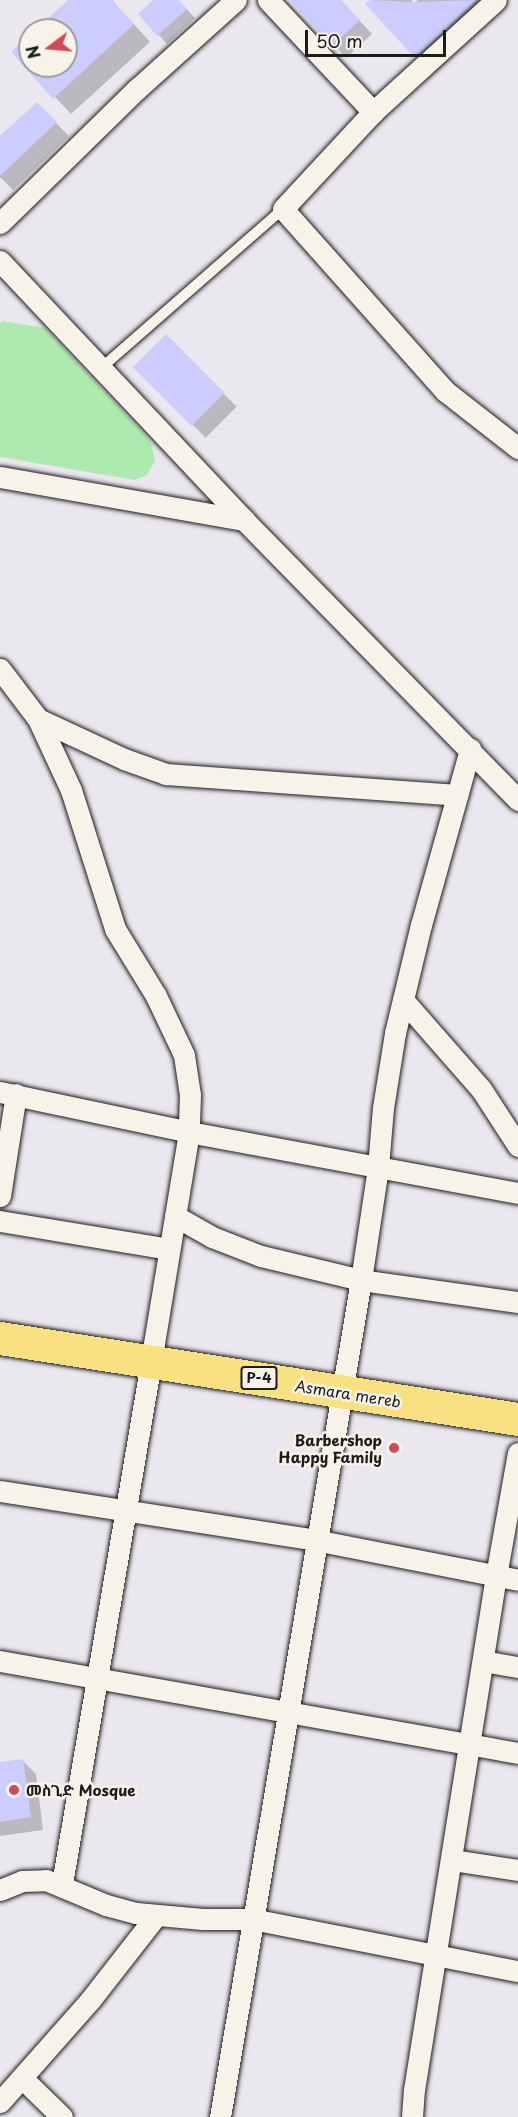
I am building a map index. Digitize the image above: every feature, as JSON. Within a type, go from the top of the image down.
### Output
[{"type":"highway","name":"Asmara mereb","points":[[0,1338],[518,1419]]},
{"type":"street","points":[[0,223],[137,89],[236,0]]},
{"type":"street","points":[[268,0],[373,112]]},
{"type":"street","points":[[496,0],[373,112],[283,209],[445,391],[518,448]]},
{"type":"street","points":[[4,276],[100,369],[518,800]]},
{"type":"street","points":[[0,477],[244,520]]},
{"type":"street","points":[[0,669],[38,718],[71,790],[115,929],[156,996],[184,1055],[190,1095],[189,1132],[99,1677],[62,1884]]},
{"type":"street","points":[[38,718],[124,759],[166,774],[457,795]]},
{"type":"street","points":[[220,2117],[315,1540],[361,1280],[378,1167],[383,1108],[403,1000],[470,749]]},
{"type":"street","points":[[403,1000],[481,1089],[518,1146]]},
{"type":"street","points":[[0,1196],[8,1093],[189,1132],[518,1193]]},
{"type":"street","points":[[175,1216],[212,1237],[261,1256],[361,1280],[518,1302]]},
{"type":"street","points":[[0,1221],[169,1249]]},
{"type":"street","points":[[412,2117],[414,2090],[471,1746],[496,1576],[518,1453]]},
{"type":"street","points":[[0,1491],[315,1540],[518,1580]]},
{"type":"street","points":[[0,1661],[518,1753]]},
{"type":"street","points":[[483,1661],[518,1667]]},
{"type":"street","points":[[452,1860],[518,1870]]},
{"type":"street","points":[[0,1890],[22,1881],[46,1880],[62,1884],[106,1905],[155,1917],[252,1919],[518,1971]]},
{"type":"street","points":[[0,2102],[91,1998],[155,1917]]},
{"type":"street","points":[[22,2078],[62,2117]]},
{"type":"lane","points":[[100,369],[283,209]]},
{"type":"green space","points":[[3,321],[45,328],[147,437],[152,446],[155,461],[147,475],[135,480],[0,457],[0,323]]},
{"type":"building","points":[[68,0],[112,0],[134,24],[78,76],[78,18],[48,18]]},
{"type":"building","points":[[153,0],[179,0],[187,9],[157,36],[138,14]]},
{"type":"building","points":[[290,0],[341,0],[360,20],[332,46]]},
{"type":"building","points":[[370,0],[414,2],[476,0],[415,58],[365,4]]},
{"type":"building","points":[[18,46],[18,60],[11,52]]},
{"type":"building","points":[[34,78],[76,78],[53,99]]},
{"type":"building","points":[[37,102],[57,122],[0,176],[0,136]]},
{"type":"building","points":[[166,334],[225,393],[191,426],[133,367]]},
{"type":"building","name":"መስጊድ Mosque","points":[[23,1759],[31,1817],[0,1822],[0,1762]]},
{"type":"place","name":"Barbershop Happy Family","points":[[394,1448]]},
{"type":"place","name":"መስጊድ Mosque","points":[[14,1790]]}]
